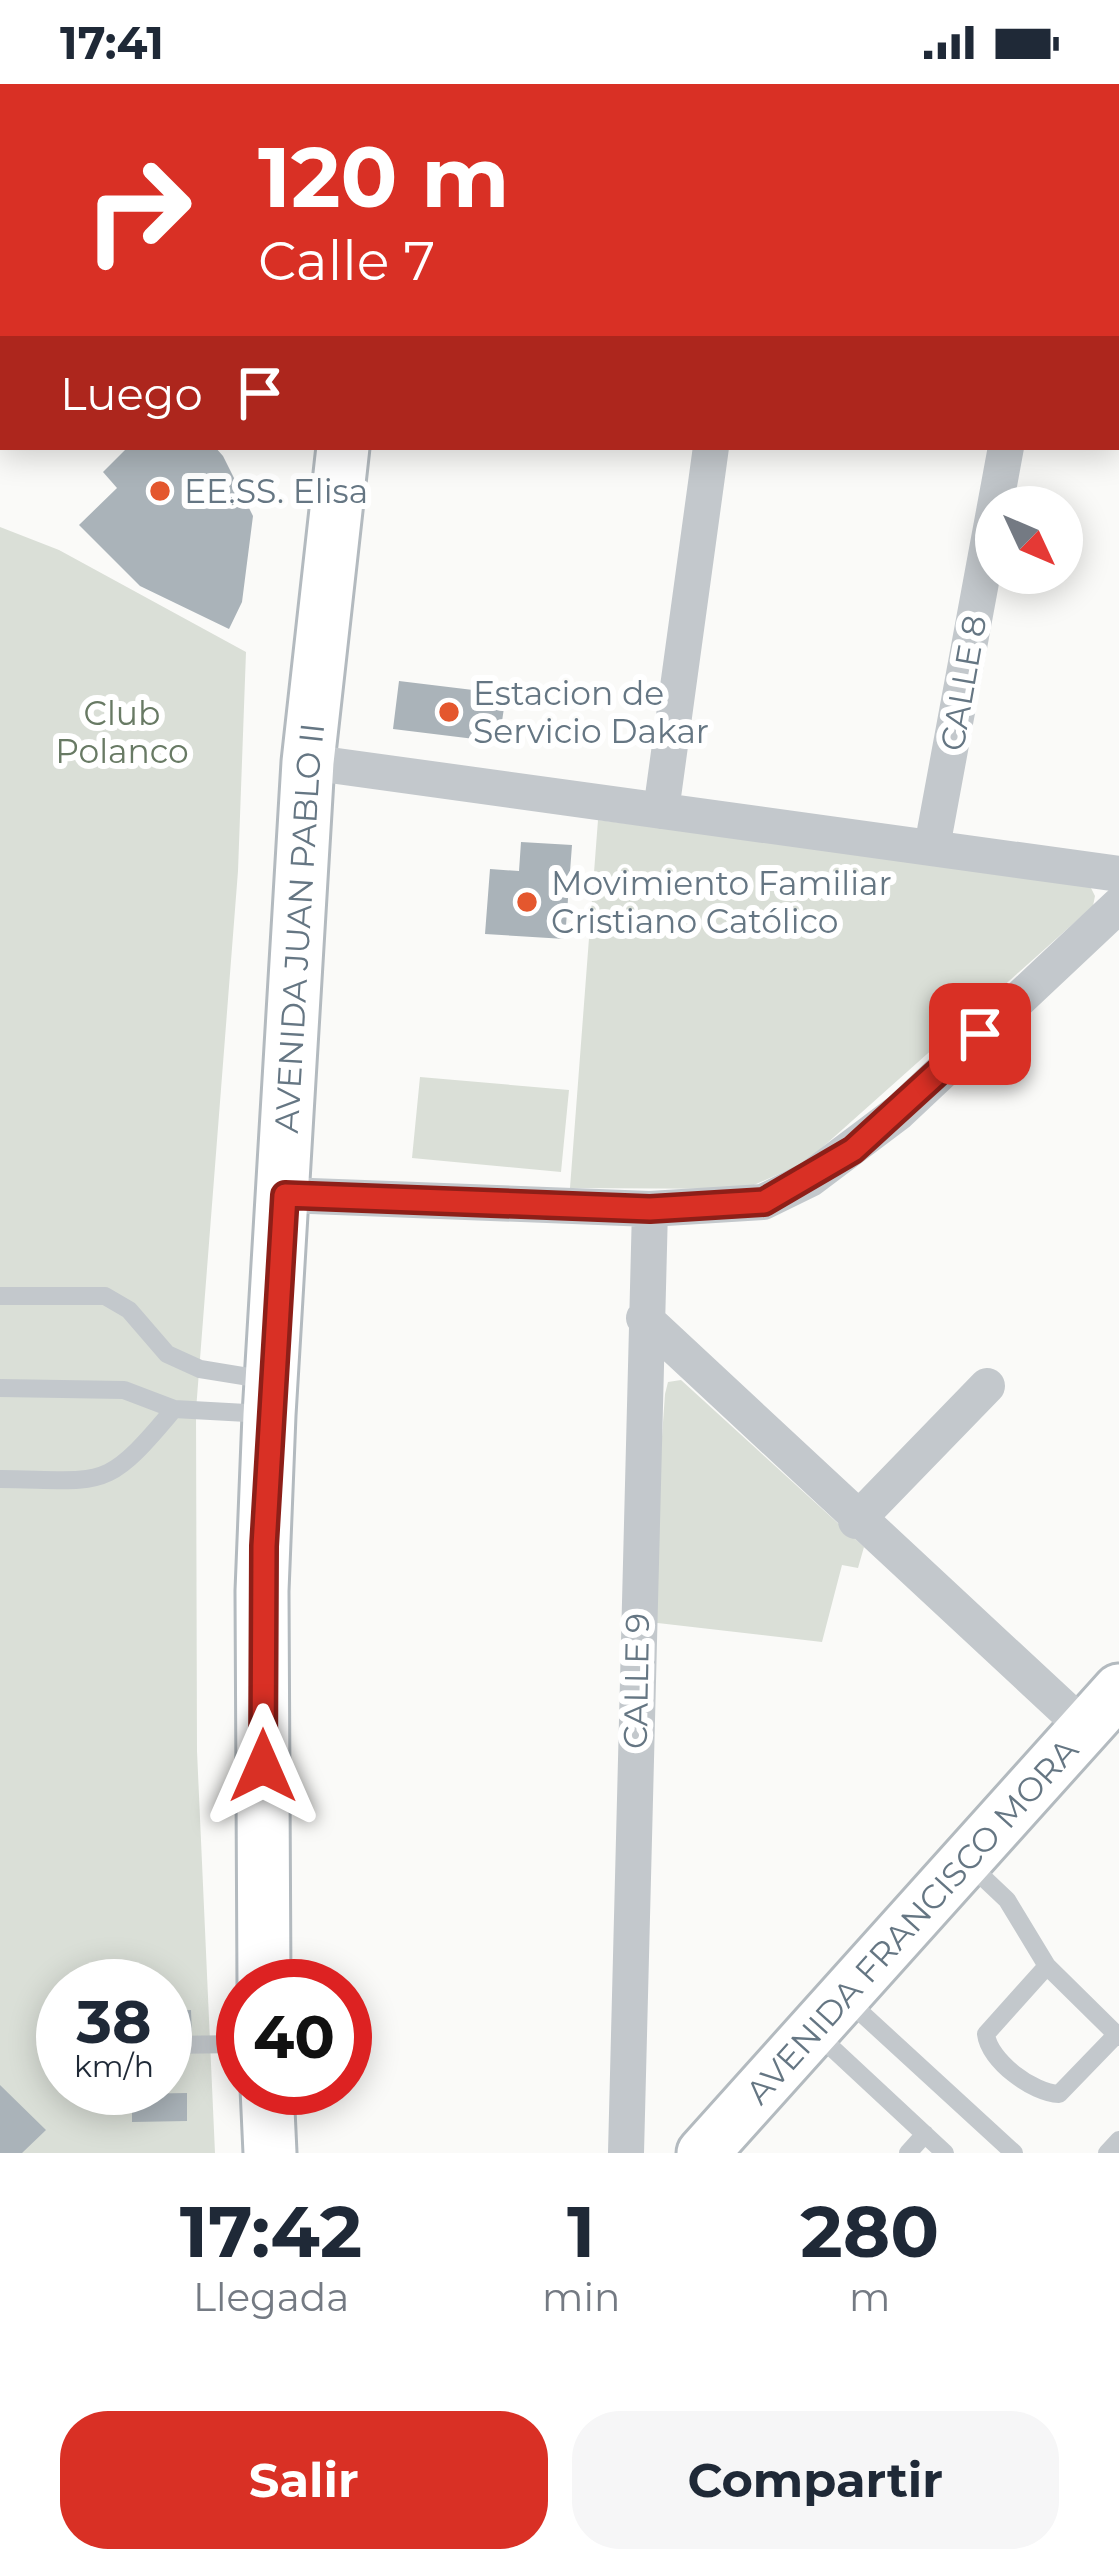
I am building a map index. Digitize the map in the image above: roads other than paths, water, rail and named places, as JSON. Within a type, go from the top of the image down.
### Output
[{"type":"street","name":"AVENIDA JUAN PABLO II","points":[[264,1959],[262,1591],[270,1397],[308,762],[343,450]]},
{"type":"street","points":[[662,811],[711,450]]},
{"type":"street","name":"CALLE 8","points":[[932,847],[1005,450]]},
{"type":"street","points":[[308,762],[1119,874]]},
{"type":"street","points":[[285,1195],[650,1209],[764,1202],[810,1179],[899,1112],[1119,905]]},
{"type":"street","name":"CALLE 9","points":[[626,2153],[650,1209]]},
{"type":"street","points":[[644,1318],[856,1521],[1085,1728]]},
{"type":"street","points":[[856,1521],[987,1385]]},
{"type":"street","name":"AVENIDA FRANCISCO MORA","points":[[704,2153],[1119,1690]]},
{"type":"street","points":[[268,2115],[270,2153]]},
{"type":"lane","points":[[0,1296],[105,1296],[130,1310],[167,1354],[270,1397]]},
{"type":"lane","points":[[0,1388],[124,1390],[174,1409],[270,1397]]},
{"type":"lane","points":[[0,1479],[107,1478],[136,1454],[174,1409]]},
{"type":"lane","points":[[965,1861],[1007,1900],[1047,1966],[1118,2036],[1059,2094],[1043,2094],[994,2055],[986,2034],[1047,1966]]},
{"type":"lane","points":[[828,2014],[945,2153]]},
{"type":"lane","points":[[828,2014],[1013,2153]]},
{"type":"lane","points":[[908,2153],[925,2134]]},
{"type":"lane","points":[[1107,2153],[1119,2140]]},
{"type":"place","name":"EE.SS. Elisa","points":[[160,491]]},
{"type":"place","name":"Estacion de Servicio Dakar","points":[[449,712]]},
{"type":"place","name":"Movimiento Familiar Cristiano Católico","points":[[527,902]]},
{"type":"park label","name":"Club Polanco","points":[[122,732]]}]
